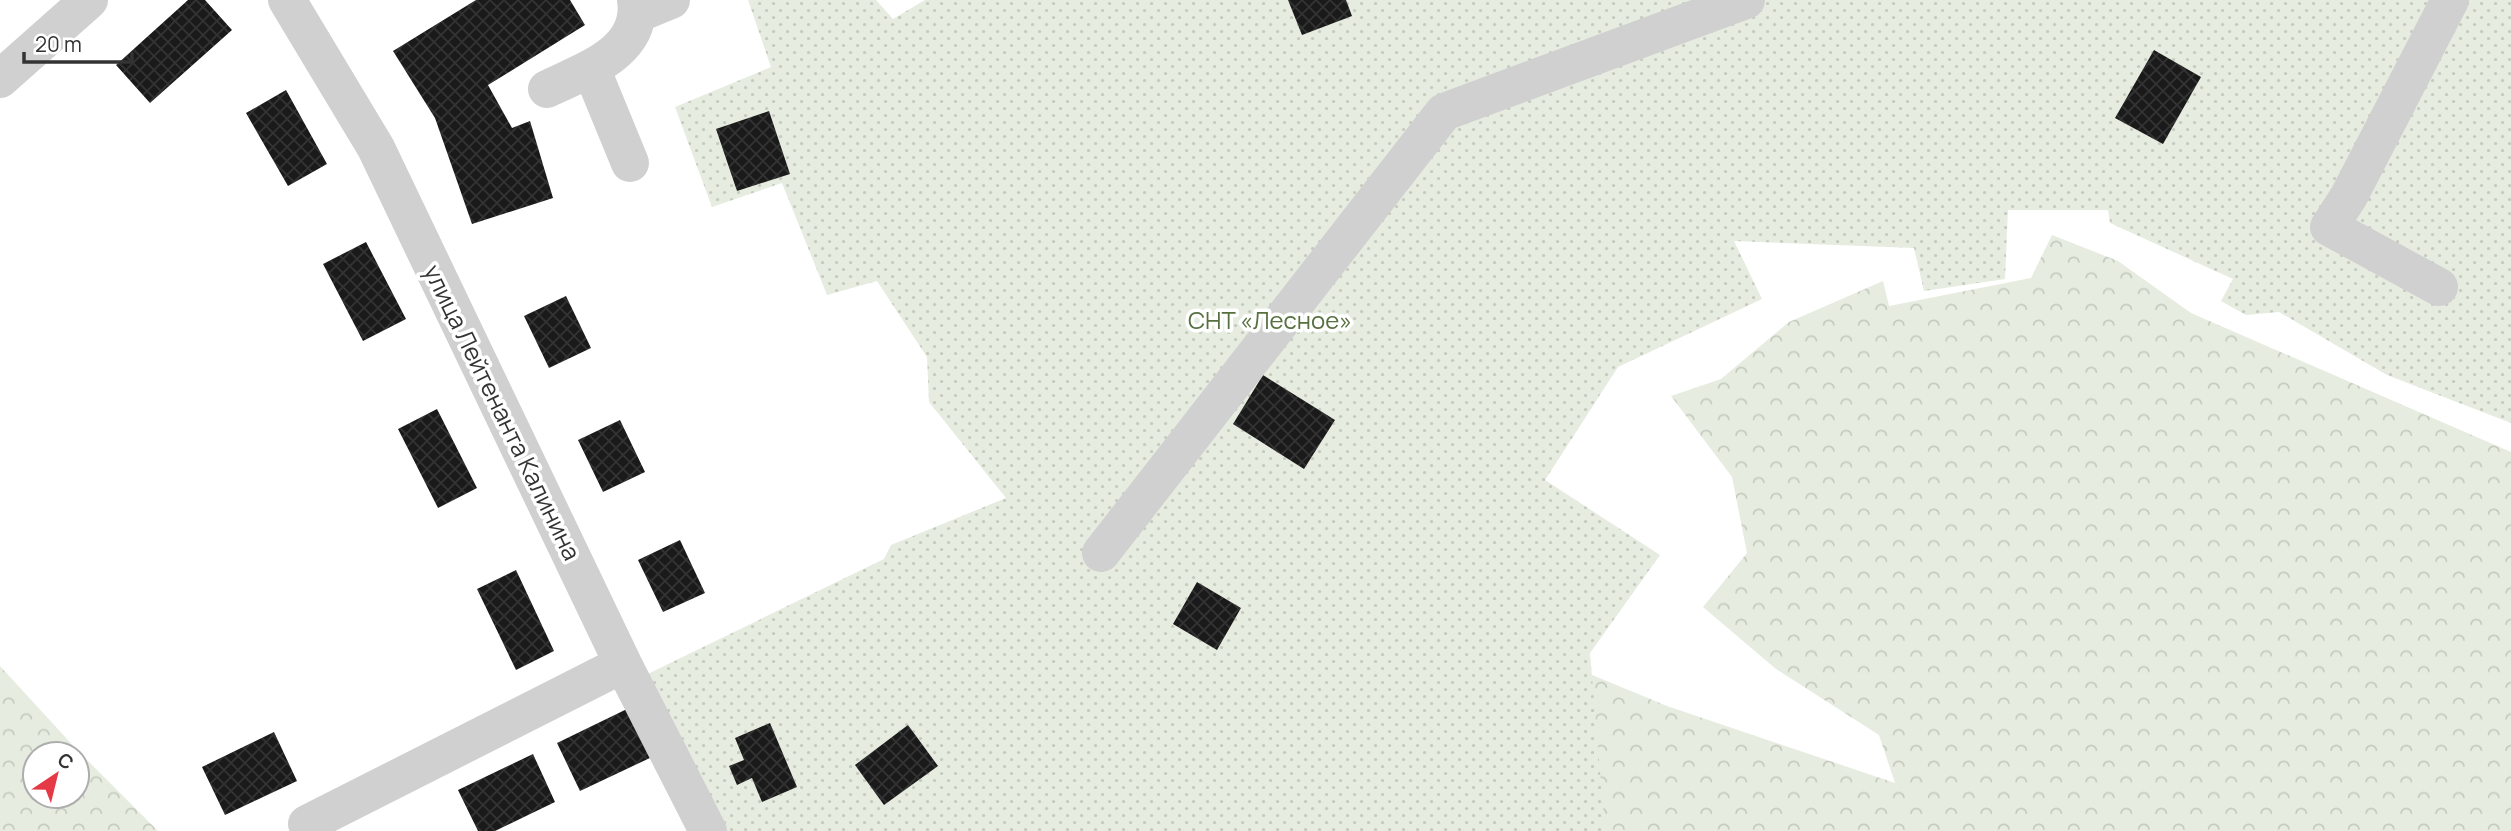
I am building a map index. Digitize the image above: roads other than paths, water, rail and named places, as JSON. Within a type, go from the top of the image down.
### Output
[{"type":"street","points":[[0,79],[89,0]]},
{"type":"street","name":"улица Лейтенанта Калинина","points":[[287,0],[376,148],[623,664],[708,831]]},
{"type":"street","points":[[1101,553],[1444,112],[1746,0]]},
{"type":"street","points":[[2440,287],[2329,227],[2349,196],[2450,0]]},
{"type":"street","points":[[547,89],[611,57],[629,37],[648,5]]},
{"type":"street","points":[[591,68],[630,163]]},
{"type":"street","points":[[307,824],[623,664]]},
{"type":"park label","name":"СНТ «Лесное»","points":[[1270,319]]}]
